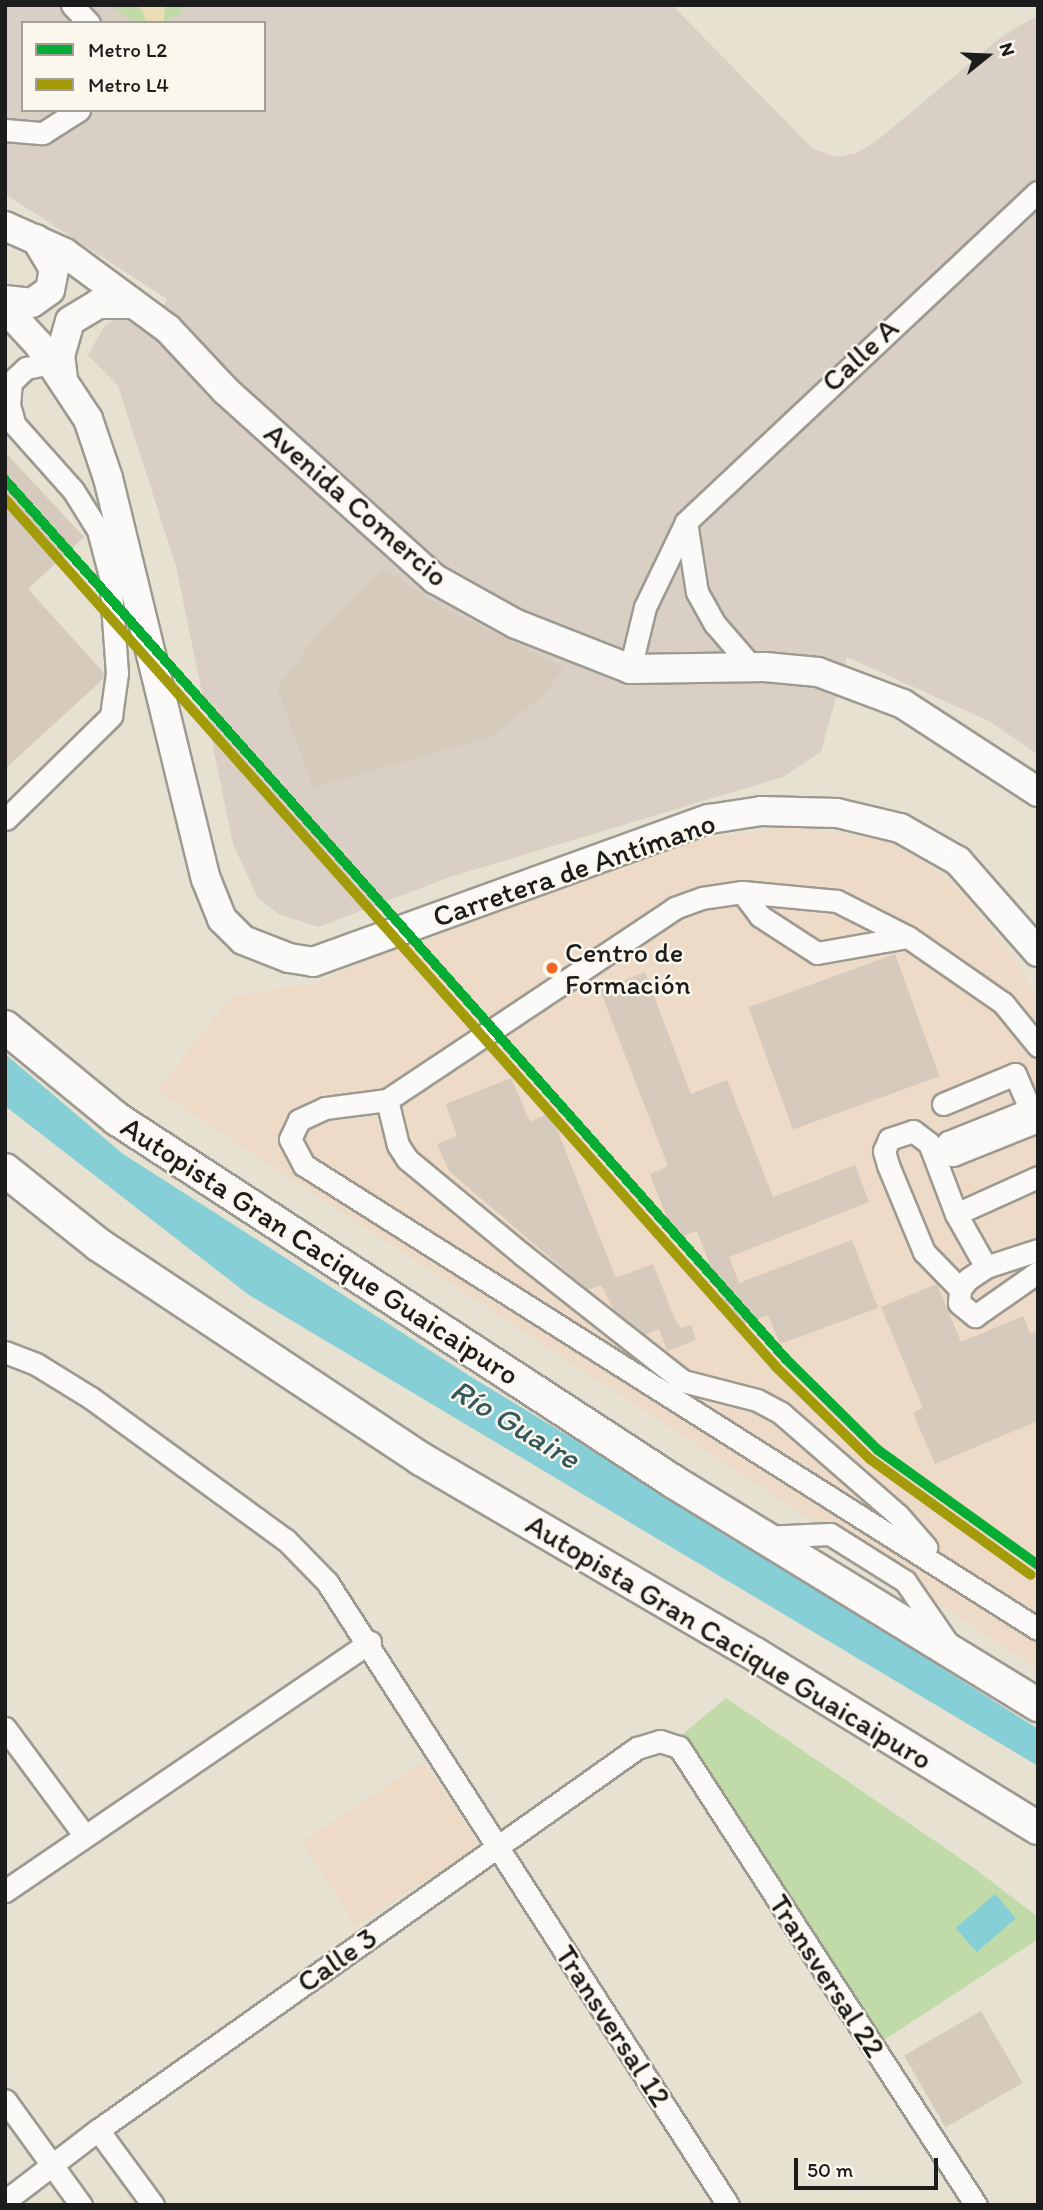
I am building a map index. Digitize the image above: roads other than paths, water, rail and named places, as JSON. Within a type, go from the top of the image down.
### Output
[{"type":"highway","name":"Autopista Gran Cacique Guaicaipuro","points":[[5,1027],[117,1119],[763,1537],[1038,1705]]},
{"type":"highway","name":"Autopista Gran Cacique Guaicaipuro","points":[[5,1170],[99,1245],[421,1459],[755,1654],[1038,1828]]},
{"type":"main road","name":"Avenida Comercio","points":[[5,226],[76,261],[168,329],[226,391],[435,579],[516,624],[630,668],[752,667],[818,672],[903,704],[1038,792]]},
{"type":"main road","points":[[5,300],[32,303],[50,290],[54,269],[36,239]]},
{"type":"main road","points":[[57,371],[70,321],[98,304],[133,304]]},
{"type":"main road","name":"Carretera de Antímano","points":[[5,308],[57,371],[88,419],[108,478],[206,879],[222,919],[243,940],[289,958],[313,962],[709,819],[774,811],[837,813],[900,828],[958,861],[1038,952]]},
{"type":"street","points":[[72,5],[87,21]]},
{"type":"street","points":[[5,130],[43,133],[76,112]]},
{"type":"street","name":"Calle A","points":[[686,522],[1038,192]]},
{"type":"street","points":[[6,819],[111,716],[117,673],[110,576],[98,530],[73,489],[10,415],[11,382],[26,368],[57,371]]},
{"type":"street","points":[[686,522],[697,592],[715,624],[752,667]]},
{"type":"street","points":[[630,668],[645,607],[686,522]]},
{"type":"street","points":[[742,892],[760,916],[817,953],[908,937]]},
{"type":"street","points":[[1038,1046],[1003,1003],[908,937],[836,901],[742,892],[702,898],[675,908],[387,1100],[325,1108],[299,1120],[290,1139],[294,1151],[304,1165],[935,1560],[1038,1629]]},
{"type":"street","points":[[943,1104],[1007,1074],[1020,1079],[1035,1120]]},
{"type":"street","points":[[387,1100],[398,1145],[407,1159],[656,1364],[683,1381],[757,1400],[781,1413],[898,1515],[935,1560]]},
{"type":"street","points":[[960,1289],[924,1252],[888,1164],[884,1151],[889,1139],[913,1131],[922,1135],[956,1214],[986,1267]]},
{"type":"street","points":[[984,1200],[984,1184],[1038,1163]]},
{"type":"street","points":[[956,1214],[1038,1177]]},
{"type":"street","points":[[1038,1250],[986,1267],[960,1289],[959,1303],[975,1316],[1038,1272]]},
{"type":"street","name":"Transversal 12","points":[[5,1352],[36,1364],[91,1398],[286,1539],[327,1582],[370,1642],[498,1847],[729,2205]]},
{"type":"street","points":[[787,1467],[810,1438]]},
{"type":"street","points":[[5,1891],[370,1642]]},
{"type":"street","points":[[5,1728],[85,1836]]},
{"type":"street","name":"Calle 3","points":[[5,2201],[54,2167],[98,2130],[637,1748],[660,1741],[678,1747]]},
{"type":"street","name":"Transversal 22","points":[[678,1747],[976,2205]]},
{"type":"street","points":[[5,2100],[81,2205]]},
{"type":"street","points":[[98,2130],[153,2205]]},
{"type":"water","name":"Río Guaire","points":[[5,1054],[123,1154],[473,1378],[761,1553],[1038,1729],[1038,1766],[249,1295],[5,1106]]},
{"type":"water","points":[[995,1894],[1016,1918],[977,1952],[956,1928]]},
{"type":"metro line","name":"L2","points":[[5,480],[786,1359],[878,1450],[1038,1565]]},
{"type":"metro line","name":"L4","points":[[5,499],[777,1368],[870,1459],[1031,1575]]},
{"type":"place","name":"Centro de Formación","points":[[552,968]]}]
